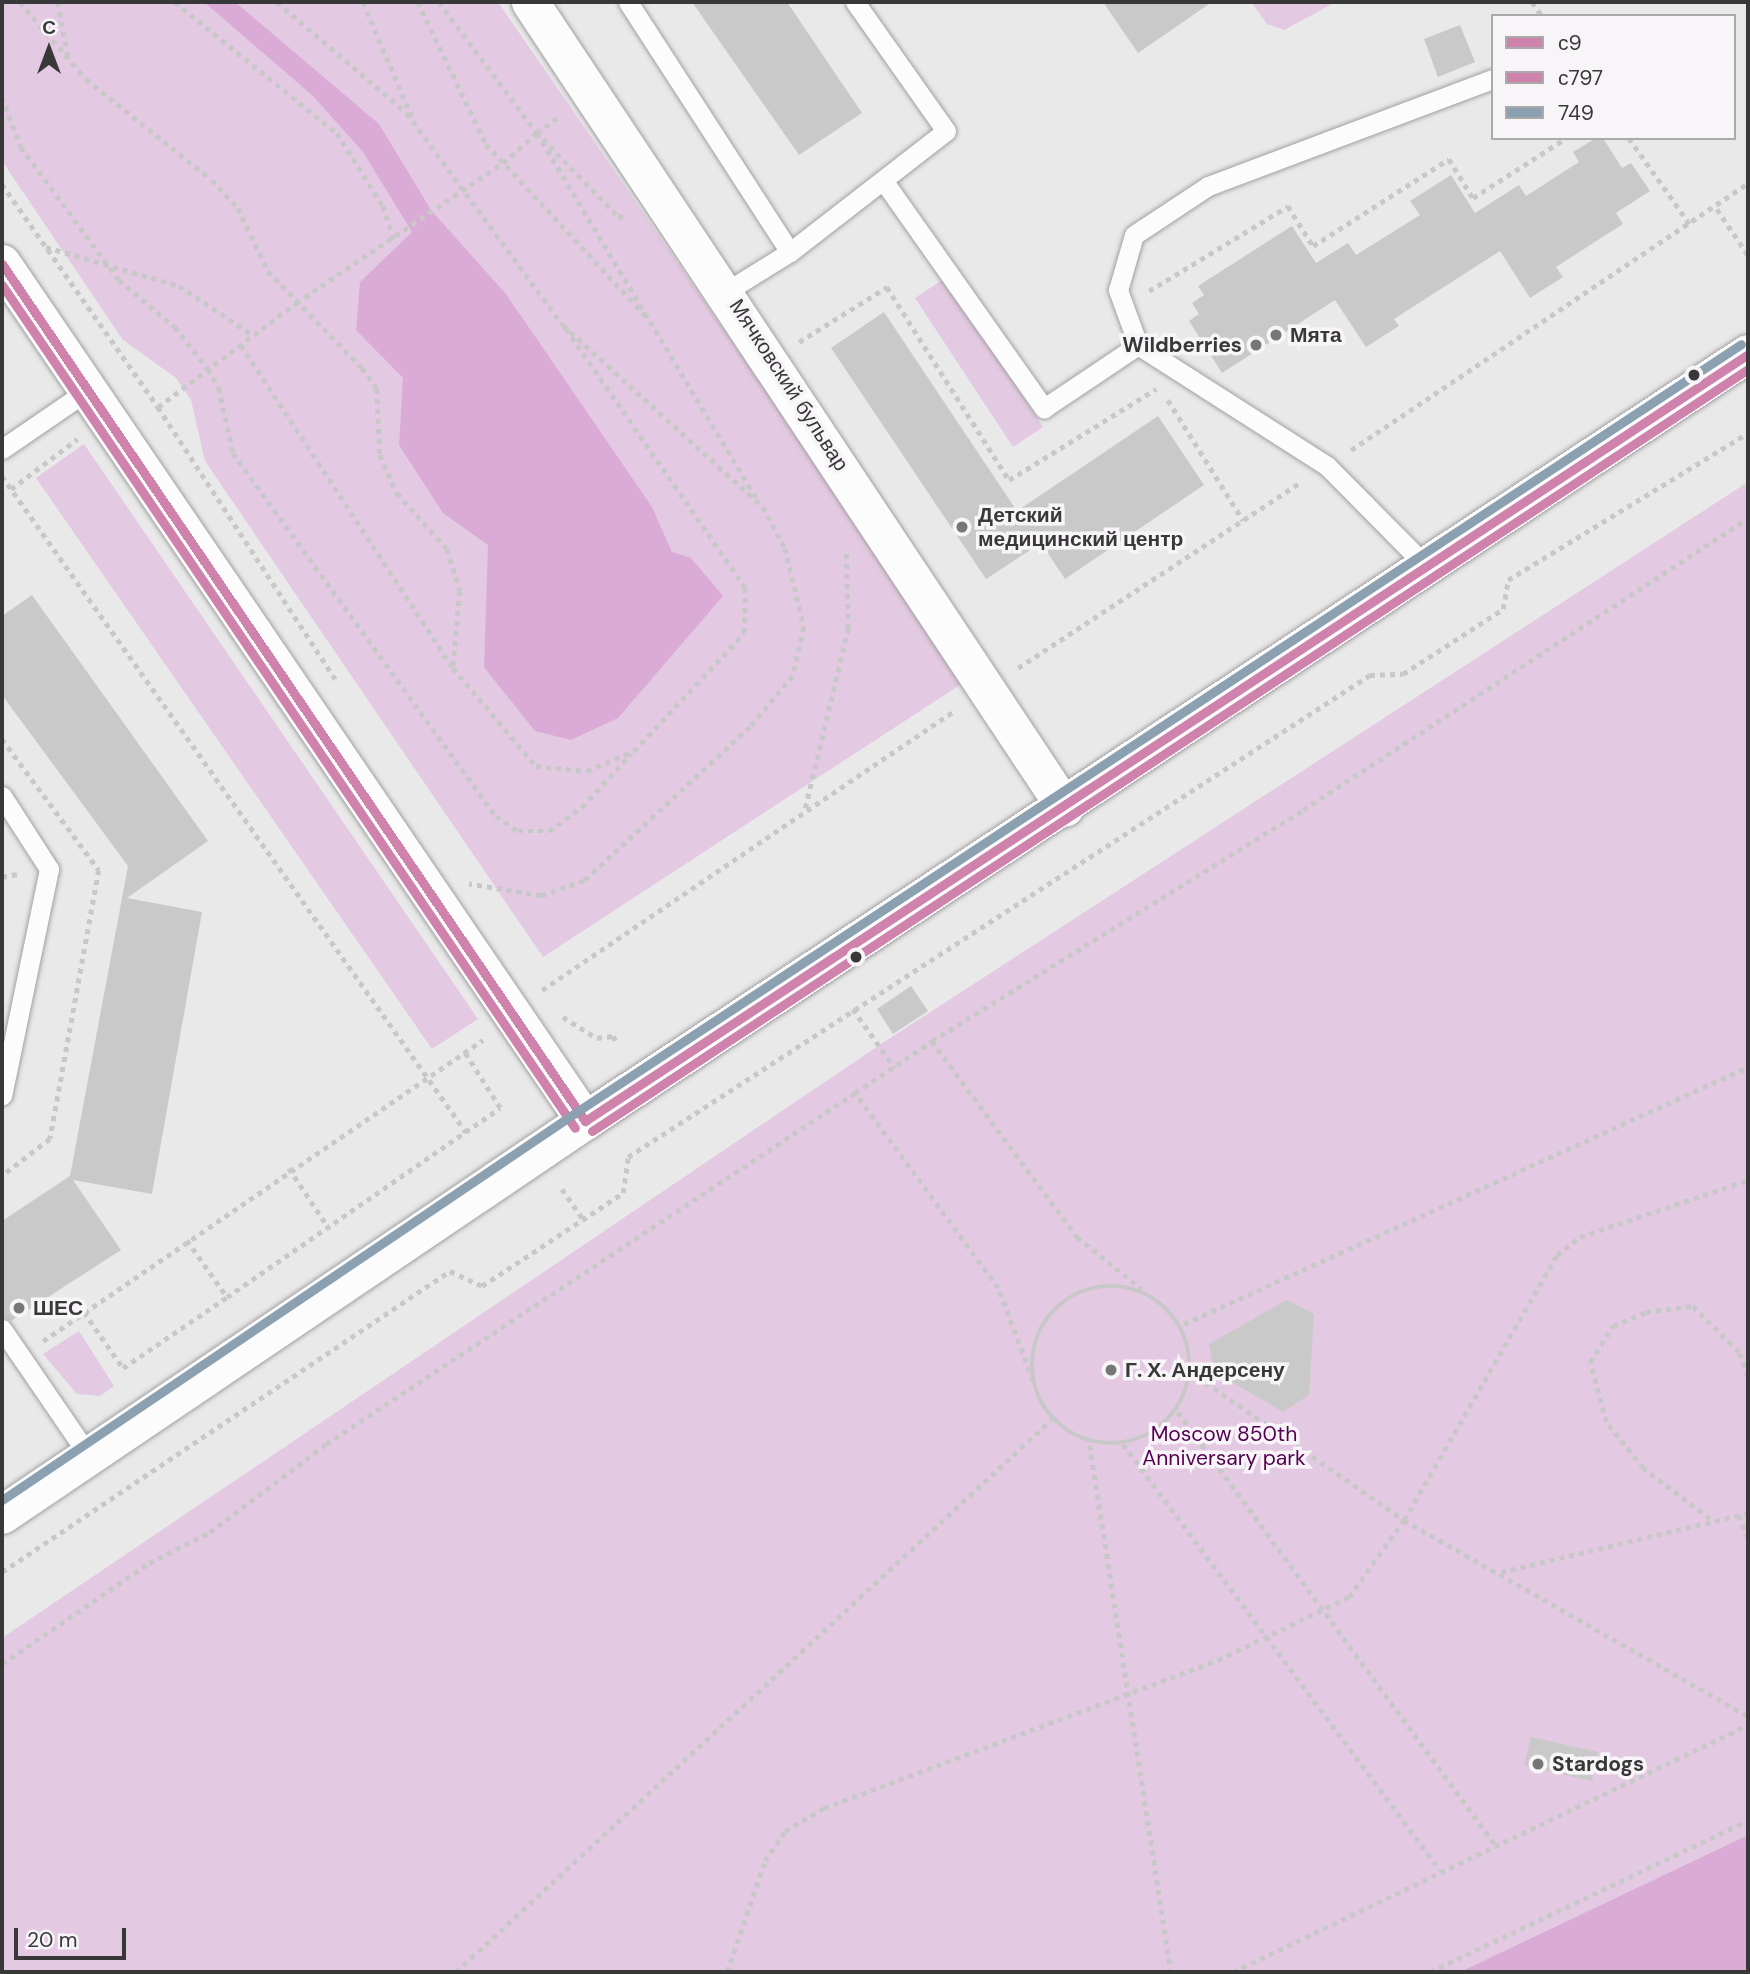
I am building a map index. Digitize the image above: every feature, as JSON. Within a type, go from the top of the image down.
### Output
[{"type":"main road","points":[[2,264],[91,388],[585,1121]]},
{"type":"main road","points":[[2,1514],[585,1121],[1065,808],[1748,355]]},
{"type":"street","name":"Мячковский бульвар","points":[[530,2],[727,291],[1065,808]]},
{"type":"lane","points":[[628,2],[790,252]]},
{"type":"lane","points":[[727,291],[790,252],[885,183],[946,131],[855,2]]},
{"type":"lane","points":[[1428,568],[1327,466],[1138,345],[1122,308],[1118,290],[1133,235],[1208,186],[1491,80]]},
{"type":"lane","points":[[885,183],[1044,408],[1138,345]]},
{"type":"lane","points":[[2,449],[91,388]]},
{"type":"lane","points":[[2,796],[49,869],[2,1095]]},
{"type":"lane","points":[[2,1329],[89,1457]]},
{"type":"path","points":[[20,2],[68,58],[212,180],[239,208],[268,271],[377,389],[380,455],[397,493],[447,549],[460,590],[453,668]]},
{"type":"path","points":[[58,2],[68,58]]},
{"type":"path","points":[[175,2],[337,133],[383,206],[394,240]]},
{"type":"path","points":[[2,97],[21,147],[108,261],[208,369],[219,388],[233,453],[496,816],[517,831],[550,831],[582,807],[744,633],[745,588],[563,325],[414,121],[277,2]]},
{"type":"path","points":[[363,2],[414,121]]},
{"type":"path","points":[[418,2],[486,144],[655,325]]},
{"type":"path","points":[[439,2],[537,133],[655,325],[762,507],[785,548],[804,627],[793,676],[750,727],[584,881],[541,896],[467,884]]},
{"type":"path","points":[[158,407],[296,303],[409,231],[503,163],[537,133]]},
{"type":"path","points":[[1122,308],[1288,206],[1312,246],[1449,159],[1473,198],[1563,140]]},
{"type":"path","points":[[1630,140],[1691,226]]},
{"type":"path","points":[[535,998],[543,988],[805,808],[1717,209],[1748,183]]},
{"type":"path","points":[[2,184],[158,407],[339,686]]},
{"type":"path","points":[[1717,209],[1748,255]]},
{"type":"path","points":[[45,247],[108,261],[179,286],[253,335]]},
{"type":"path","points":[[563,325],[762,507]]},
{"type":"path","points":[[241,345],[453,668],[536,766],[587,771],[634,751]]},
{"type":"path","points":[[2,1572],[450,1272],[482,1286],[623,1193],[628,1157],[1370,675],[1403,674],[1503,608],[1508,580],[1748,433]]},
{"type":"path","points":[[2,476],[466,1132]]},
{"type":"path","points":[[2,1664],[149,1563],[210,1532],[326,1444],[894,1069],[932,1041],[1303,810],[1748,518]]},
{"type":"path","points":[[805,808],[848,629],[846,535]]},
{"type":"path","points":[[459,872],[475,894]]},
{"type":"path","points":[[536,978],[551,1000]]},
{"type":"path","points":[[853,1009],[894,1069]]},
{"type":"path","points":[[558,1012],[597,1038],[613,1036],[618,1044]]},
{"type":"path","points":[[20,1356],[426,1073],[483,1040]]},
{"type":"path","points":[[855,1093],[998,1288],[1033,1381],[1051,1420],[1090,1445],[1123,1444],[1178,1412],[1190,1391],[1184,1324],[1077,1237],[932,1041]]},
{"type":"path","points":[[84,1312],[123,1368],[466,1132],[500,1108],[463,1051]]},
{"type":"path","points":[[1184,1324],[1748,1066]]},
{"type":"path","points":[[289,1168],[328,1227]]},
{"type":"path","points":[[727,1972],[765,1861],[785,1831],[824,1808],[1131,1695],[1327,1612],[1349,1597],[1404,1520],[1556,1255],[1580,1237],[1748,1180]]},
{"type":"path","points":[[562,1189],[583,1219]]},
{"type":"path","points":[[187,1240],[226,1297]]},
{"type":"path","points":[[1033,1381],[1035,1335],[1053,1309],[1083,1289],[1142,1289]]},
{"type":"path","points":[[1710,1519],[1643,1468],[1606,1422],[1590,1362],[1613,1326],[1646,1312],[1693,1306],[1740,1353],[1748,1376]]},
{"type":"path","points":[[1189,1371],[1404,1520],[1748,1716]]},
{"type":"path","points":[[1178,1412],[1497,1847]]},
{"type":"path","points":[[456,1972],[1051,1420]]},
{"type":"path","points":[[1123,1444],[1270,1636],[1440,1870]]},
{"type":"path","points":[[1090,1445],[1131,1695],[1171,1972]]},
{"type":"path","points":[[1499,1572],[1710,1519],[1748,1513]]},
{"type":"path","points":[[1739,1515],[1748,1538]]},
{"type":"path","points":[[1233,1972],[1440,1870],[1497,1847],[1748,1725]]},
{"type":"path","points":[[1430,1972],[1748,1820]]},
{"type":"green space","points":[[2,2],[498,2],[966,681],[543,957],[205,461],[191,400],[176,378],[123,340],[2,161]]},
{"type":"green space","points":[[1251,2],[1336,2],[1284,30],[1267,24]]},
{"type":"green space","points":[[945,278],[1043,427],[1013,447],[915,298]]},
{"type":"green space","points":[[84,444],[478,1019],[432,1049],[36,478]]},
{"type":"green space","name":"Moscow 850th Anniversary park","points":[[1748,482],[1748,1835],[1460,1972],[2,1972],[2,1638],[878,1046]]},
{"type":"green space","points":[[79,1331],[114,1386],[100,1396],[77,1394],[43,1354]]},
{"type":"shaded area","points":[[204,2],[235,2],[379,124],[431,210],[505,293],[652,507],[672,552],[691,558],[723,596],[618,718],[571,740],[535,731],[484,667],[488,545],[443,513],[399,445],[403,378],[356,330],[360,282],[412,232],[363,152],[313,96]]},
{"type":"shaded area","points":[[1748,1835],[1748,1972],[1460,1972]]},
{"type":"building","points":[[692,2],[787,2],[862,113],[799,155]]},
{"type":"building","points":[[1103,2],[1212,2],[1138,53]]},
{"type":"building","points":[[1460,25],[1475,62],[1438,77],[1424,39]]},
{"type":"building","points":[[1593,140],[1604,140],[1622,168],[1631,163],[1650,191],[1616,213],[1623,224],[1556,267],[1563,277],[1530,298],[1500,251],[1394,319],[1399,326],[1366,347],[1335,300],[1222,373],[1189,321],[1199,314],[1192,303],[1204,295],[1198,286],[1292,226],[1316,263],[1348,243],[1356,255],[1420,215],[1410,201],[1451,175],[1475,213],[1519,185],[1526,196],[1579,162],[1573,152]]},
{"type":"building","points":[[884,312],[1017,511],[1158,416],[1204,485],[1065,579],[1041,543],[986,579],[831,348]]},
{"type":"building","points":[[32,595],[208,841],[127,898],[202,912],[152,1194],[73,1180],[121,1250],[11,1321],[2,1317],[2,1221],[70,1176],[128,866],[2,695],[2,616]]},
{"type":"building","points":[[911,986],[928,1011],[893,1034],[877,1009]]},
{"type":"building","points":[[1287,1300],[1314,1314],[1309,1395],[1283,1412],[1214,1372],[1209,1344]]},
{"type":"building","points":[[1531,1737],[1598,1752],[1592,1781],[1524,1766]]},
{"type":"transit line","name":"с9","points":[[2,264],[585,1121]]},
{"type":"transit line","name":"с797","points":[[2,285],[575,1128]]},
{"type":"transit line","name":"749","points":[[2,1500],[578,1111],[1741,344]]},
{"type":"transit line","name":"с9","points":[[585,1121],[1748,354]]},
{"type":"transit line","name":"с797","points":[[592,1131],[1748,369]]},
{"type":"place","name":"Мята","points":[[1276,335]]},
{"type":"place","name":"Wildberries","points":[[1256,345]]},
{"type":"place","name":"Детский медицинский центр","points":[[962,527]]},
{"type":"place","name":"ШЕС","points":[[19,1308]]},
{"type":"place","name":"Г. Х. Андерсену","points":[[1111,1370]]},
{"type":"place","name":"Stardogs","points":[[1538,1764]]}]
